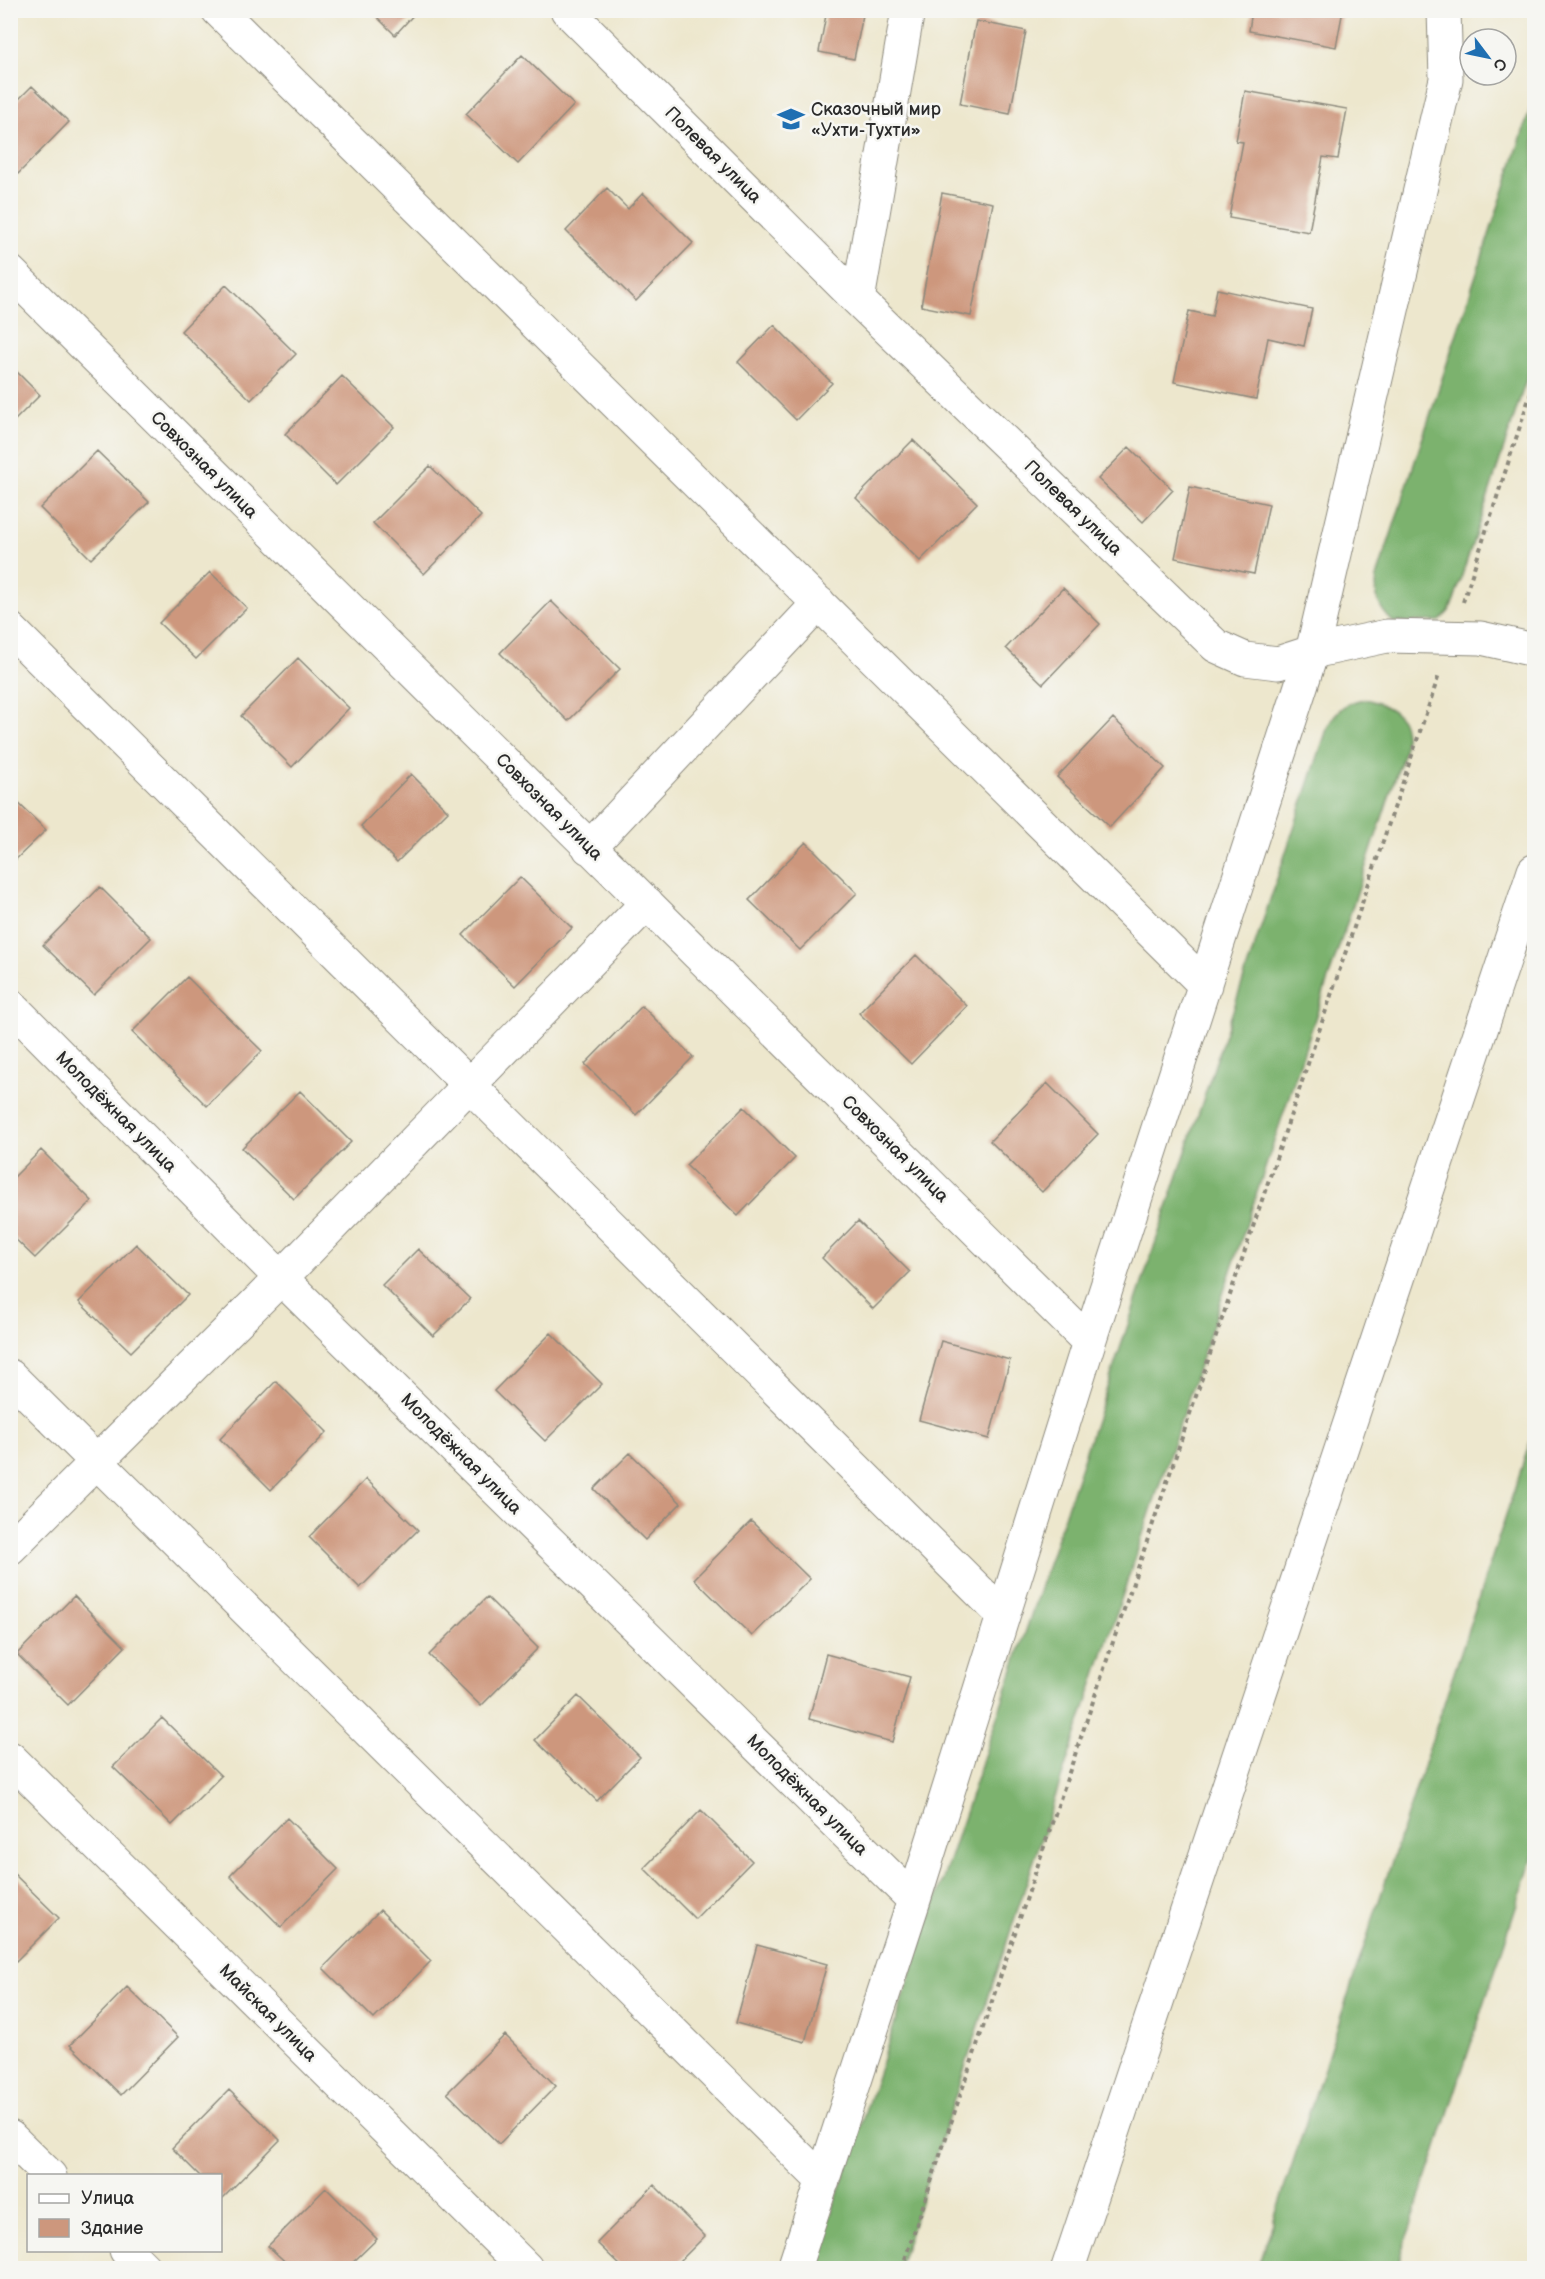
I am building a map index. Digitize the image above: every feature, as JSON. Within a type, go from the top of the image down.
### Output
[{"type":"street","points":[[218,10],[1205,985]]},
{"type":"street","name":"Полевая улица","points":[[567,10],[858,300],[1216,646],[1245,659],[1278,663],[1312,652],[1387,636],[1481,638],[1534,650]]},
{"type":"street","points":[[858,300],[908,10]]},
{"type":"street","points":[[794,2268],[914,1900],[1089,1342],[1312,652],[1446,79],[1444,10]]},
{"type":"street","name":"Совхозная улица","points":[[10,272],[1089,1342]]},
{"type":"street","points":[[589,848],[819,603]]},
{"type":"street","points":[[10,629],[1004,1615]]},
{"type":"street","points":[[1068,2268],[1534,871]]},
{"type":"street","points":[[10,1548],[281,1278],[647,903]]},
{"type":"street","name":"Молодёжная улица","points":[[10,1005],[281,1278],[914,1900]]},
{"type":"street","points":[[10,1376],[823,2181]]},
{"type":"street","name":"Майская улица","points":[[10,1758],[526,2268]]},
{"type":"street","points":[[10,2137],[49,2174]]},
{"type":"street","points":[[128,2252],[144,2268]]},
{"type":"path","points":[[902,2268],[1452,637],[1534,383]]},
{"type":"green space","points":[[1534,98],[1534,356],[1449,611],[1440,621],[1393,622],[1378,601],[1377,577]]},
{"type":"green space","points":[[1366,699],[1386,707],[1399,716],[1405,730],[1404,752],[898,2268],[813,2268],[1328,726],[1343,707]]},
{"type":"green space","points":[[1534,1430],[1534,1853],[1397,2268],[1258,2268]]},
{"type":"building","points":[[370,10],[418,10],[395,35]]},
{"type":"building","points":[[809,10],[864,10],[854,59],[819,52],[826,15]]},
{"type":"building","points":[[1252,10],[1343,10],[1336,47],[1249,31]]},
{"type":"building","points":[[976,21],[1026,31],[1010,114],[960,104]]},
{"type":"building","points":[[522,55],[574,105],[518,164],[466,114]]},
{"type":"building","points":[[32,86],[69,122],[18,174],[10,166],[10,108]]},
{"type":"building","points":[[1245,91],[1347,109],[1338,159],[1323,157],[1309,232],[1229,218],[1243,142],[1236,141]]},
{"type":"building","points":[[607,188],[628,209],[643,193],[693,243],[636,301],[566,231]]},
{"type":"building","points":[[942,193],[993,203],[971,316],[921,306]]},
{"type":"building","points":[[226,285],[296,354],[251,400],[181,331]]},
{"type":"building","points":[[1217,289],[1312,309],[1304,346],[1268,338],[1256,399],[1174,382],[1189,311],[1212,316]]},
{"type":"building","points":[[774,325],[832,383],[796,420],[738,362]]},
{"type":"building","points":[[10,365],[40,395],[10,425]]},
{"type":"building","points":[[342,376],[394,427],[336,485],[285,434]]},
{"type":"building","points":[[913,440],[977,503],[920,561],[856,498]]},
{"type":"building","points":[[1129,447],[1173,490],[1143,522],[1098,479]]},
{"type":"building","points":[[97,451],[149,502],[91,559],[40,508]]},
{"type":"building","points":[[430,466],[481,516],[424,574],[373,523]]},
{"type":"building","points":[[1190,487],[1269,504],[1254,574],[1175,558]]},
{"type":"building","points":[[210,572],[247,608],[196,659],[159,623]]},
{"type":"building","points":[[1063,588],[1100,624],[1043,684],[1006,648]]},
{"type":"building","points":[[551,601],[620,669],[568,721],[500,653]]},
{"type":"building","points":[[298,658],[349,708],[292,767],[241,716]]},
{"type":"building","points":[[1113,718],[1165,768],[1110,827],[1057,777]]},
{"type":"building","points":[[411,774],[448,811],[397,862],[361,826]]},
{"type":"building","points":[[10,795],[46,830],[10,865]]},
{"type":"building","points":[[806,842],[857,893],[800,950],[749,900]]},
{"type":"building","points":[[520,877],[572,928],[515,986],[463,935]]},
{"type":"building","points":[[100,887],[151,938],[94,995],[43,945]]},
{"type":"building","points":[[916,955],[967,1006],[911,1064],[859,1013]]},
{"type":"building","points":[[187,977],[262,1051],[207,1106],[132,1032]]},
{"type":"building","points":[[642,1006],[693,1057],[636,1115],[585,1064]]},
{"type":"building","points":[[1047,1083],[1098,1134],[1042,1192],[990,1141]]},
{"type":"building","points":[[300,1091],[351,1142],[294,1199],[242,1148]]},
{"type":"building","points":[[744,1107],[795,1158],[738,1216],[686,1165]]},
{"type":"building","points":[[41,1150],[92,1201],[35,1258],[10,1234],[10,1181]]},
{"type":"building","points":[[858,1221],[910,1272],[873,1309],[822,1258]]},
{"type":"building","points":[[136,1244],[188,1295],[131,1352],[79,1302]]},
{"type":"building","points":[[418,1249],[470,1299],[433,1336],[382,1285]]},
{"type":"building","points":[[551,1333],[602,1384],[545,1441],[494,1391]]},
{"type":"building","points":[[941,1341],[1010,1360],[989,1439],[919,1420]]},
{"type":"building","points":[[276,1381],[327,1432],[271,1490],[220,1439]]},
{"type":"building","points":[[630,1453],[681,1503],[645,1540],[594,1489]]},
{"type":"building","points":[[366,1479],[418,1530],[360,1588],[309,1537]]},
{"type":"building","points":[[751,1521],[810,1579],[752,1636],[694,1579]]},
{"type":"building","points":[[74,1596],[125,1647],[68,1705],[17,1654]]},
{"type":"building","points":[[487,1597],[538,1648],[481,1706],[429,1655]]},
{"type":"building","points":[[826,1654],[910,1677],[892,1742],[809,1719]]},
{"type":"building","points":[[578,1696],[640,1757],[597,1801],[535,1740]]},
{"type":"building","points":[[162,1718],[221,1776],[172,1825],[113,1767]]},
{"type":"building","points":[[701,1810],[752,1861],[695,1919],[644,1868]]},
{"type":"building","points":[[287,1818],[338,1869],[281,1927],[230,1876]]},
{"type":"building","points":[[10,1870],[59,1918],[10,1967]]},
{"type":"building","points":[[380,1910],[431,1961],[374,2019],[323,1968]]},
{"type":"building","points":[[757,1945],[827,1964],[805,2042],[736,2023]]},
{"type":"building","points":[[127,1987],[178,2037],[121,2095],[70,2045]]},
{"type":"building","points":[[505,2035],[556,2086],[499,2144],[447,2093]]},
{"type":"building","points":[[229,2090],[280,2140],[223,2198],[222,2174],[198,2174],[172,2148]]},
{"type":"building","points":[[654,2185],[705,2236],[673,2268],[623,2268],[597,2243]]},
{"type":"building","points":[[326,2188],[377,2239],[347,2268],[292,2268],[268,2246]]},
{"type":"place","name":"Сказочный мир «Ухти-Тухти»","points":[[791,119]]}]
